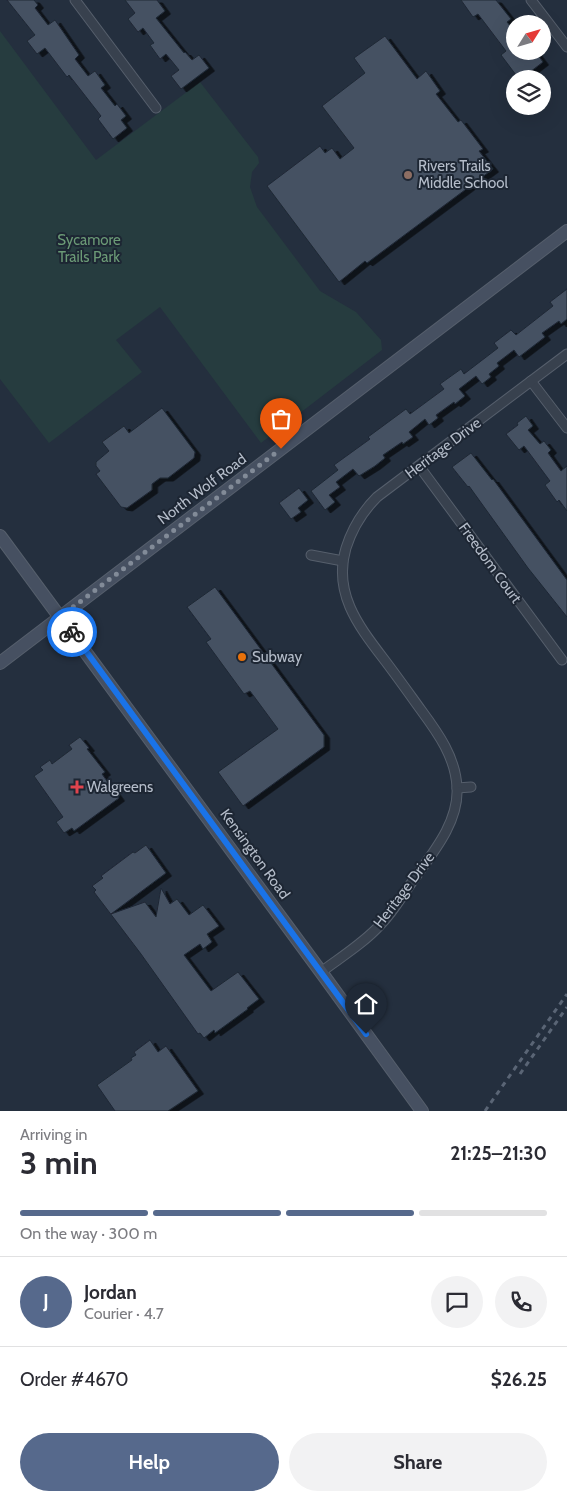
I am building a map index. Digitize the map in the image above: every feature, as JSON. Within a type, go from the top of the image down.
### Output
[{"type":"main road","name":"North Wolf Road","points":[[0,663],[567,231]]},
{"type":"main road","name":"Kensington Road","points":[[0,536],[422,1111]]},
{"type":"street","points":[[75,0],[156,108]]},
{"type":"street","points":[[532,0],[567,47]]},
{"type":"street","name":"Heritage Drive","points":[[321,972],[371,934],[392,910],[440,843],[452,816],[457,788],[451,760],[440,736],[355,619],[344,590],[342,576],[343,560],[349,539],[359,519],[377,497],[567,354]]},
{"type":"street","points":[[531,380],[567,428]]},
{"type":"street","name":"Freedom Court","points":[[419,466],[562,660]]},
{"type":"street","points":[[311,555],[343,560]]},
{"type":"street","points":[[457,788],[471,787]]},
{"type":"green space","name":"Sycamore Trails Park","points":[[0,31],[96,160],[200,82],[258,157],[259,163],[252,172],[250,187],[257,207],[320,291],[356,312],[381,340],[382,350],[261,443],[160,307],[116,340],[142,372],[49,443],[0,379]]},
{"type":"building","points":[[7,0],[34,0],[38,5],[35,8],[48,25],[55,20],[79,55],[75,59],[88,76],[95,71],[105,85],[101,88],[115,106],[117,104],[126,116],[121,120],[127,128],[113,139],[98,119],[101,116],[69,75],[67,77],[45,48],[37,54],[27,41],[35,35]]},
{"type":"building","points":[[125,0],[157,0],[165,11],[156,18],[184,53],[192,60],[199,55],[209,68],[181,89],[171,76],[179,70],[166,54],[160,59],[150,45],[154,43],[143,28],[138,32],[128,19],[135,13]]},
{"type":"building","points":[[461,0],[496,0],[508,15],[506,15],[506,51],[478,14],[473,17]]},
{"type":"building","points":[[385,36],[417,79],[426,71],[440,91],[436,94],[458,122],[461,120],[483,149],[479,151],[493,169],[367,263],[365,261],[339,282],[267,186],[320,146],[325,153],[332,148],[340,159],[354,148],[322,106],[365,73],[354,58]]},
{"type":"building","points":[[506,51],[506,60],[542,60],[543,62],[533,70],[512,70],[501,55]]},
{"type":"building","points":[[567,289],[567,319],[561,324],[559,321],[542,333],[545,337],[519,357],[514,350],[497,363],[499,366],[489,374],[491,377],[482,384],[476,376],[459,389],[465,396],[436,415],[438,418],[429,425],[425,419],[409,432],[413,437],[383,455],[385,458],[375,466],[359,476],[353,469],[336,482],[340,487],[329,495],[335,502],[325,510],[311,491],[338,470],[334,465],[370,439],[368,437],[406,409],[410,414],[444,389],[440,384],[461,369],[464,374],[498,348],[494,343],[511,330],[516,335],[553,306],[550,302]]},
{"type":"building","points":[[162,408],[195,452],[194,458],[168,478],[160,478],[152,484],[152,490],[127,508],[121,507],[96,474],[100,471],[96,466],[96,462],[109,451],[102,442],[124,426],[129,433]]},
{"type":"building","points":[[526,416],[533,426],[528,430],[540,444],[544,441],[551,450],[548,453],[561,471],[567,466],[567,511],[559,500],[557,502],[545,485],[550,481],[524,446],[519,450],[506,434]]},
{"type":"building","points":[[471,453],[493,479],[567,580],[567,617],[528,568],[469,486],[452,467]]},
{"type":"building","points":[[299,488],[308,500],[298,508],[301,512],[291,519],[279,503]]},
{"type":"building","points":[[215,587],[324,735],[324,747],[243,806],[218,772],[278,729],[250,691],[244,694],[206,642],[211,639],[187,607]]},
{"type":"building","name":"Walgreens","points":[[80,737],[105,772],[102,774],[119,798],[74,831],[72,828],[64,833],[56,822],[63,817],[34,776],[43,770],[40,767],[50,760],[52,764],[72,749],[69,745]]},
{"type":"building","points":[[146,845],[166,873],[111,914],[145,902],[156,917],[161,888],[170,904],[177,899],[189,915],[203,905],[219,926],[207,934],[212,942],[203,949],[200,944],[184,955],[211,991],[238,972],[259,999],[215,1033],[214,1030],[204,1038],[200,1033],[198,1034],[94,892],[96,890],[92,886],[103,878],[101,876],[133,852],[135,853]]},
{"type":"building","points":[[150,1040],[158,1052],[166,1046],[198,1091],[168,1111],[115,1111],[97,1085],[132,1060],[131,1058],[136,1055],[134,1052]]},
{"type":"railway","points":[[485,1111],[567,994]]},
{"type":"railway","points":[[520,1074],[567,1007]]},
{"type":"way so far","points":[[72,632],[60,617],[281,449]]},
{"type":"place","name":"Rivers Trails Middle School","points":[[408,175]]},
{"type":"place","name":"Subway","points":[[242,657]]},
{"type":"place","name":"Walgreens","points":[[77,787]]},
{"type":"route","points":[[72,632],[366,1034]]}]
